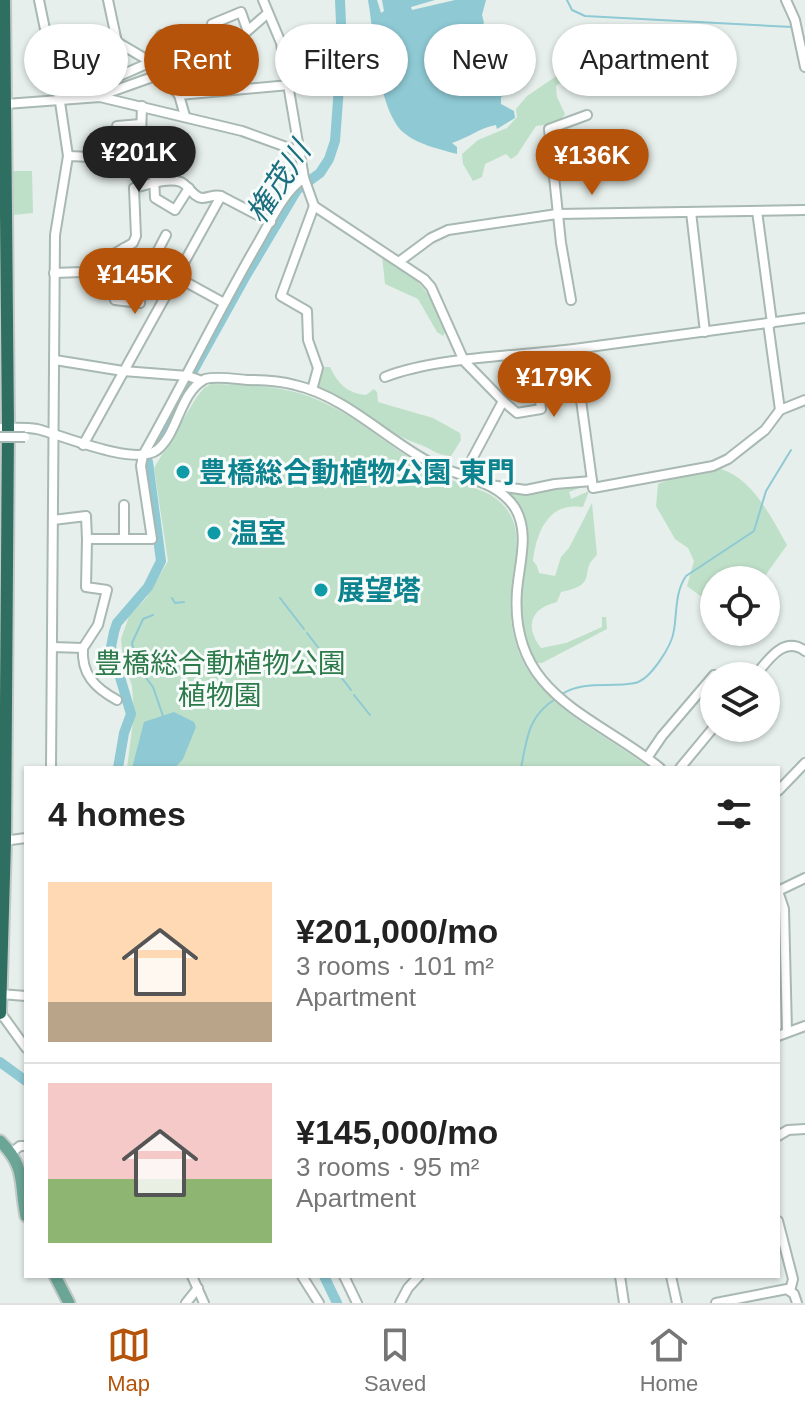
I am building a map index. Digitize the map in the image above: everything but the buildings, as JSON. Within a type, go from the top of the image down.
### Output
[{"type":"highway","points":[[0,1013],[6,104],[4,0]]},
{"type":"main road","points":[[0,1141],[11,1153],[21,1173],[24,1199]]},
{"type":"main road","points":[[56,1278],[69,1303]]},
{"type":"street","points":[[39,0],[44,24]]},
{"type":"street","points":[[108,0],[117,42],[144,58]]},
{"type":"street","points":[[263,0],[275,29]]},
{"type":"street","points":[[786,0],[798,31],[805,67]]},
{"type":"street","points":[[212,24],[241,12],[245,24]]},
{"type":"street","points":[[254,24],[268,13]]},
{"type":"street","points":[[51,766],[55,235],[68,156],[59,96]]},
{"type":"street","points":[[6,104],[60,102],[96,96]]},
{"type":"street","points":[[106,96],[242,131],[300,152]]},
{"type":"street","points":[[179,96],[185,116]]},
{"type":"street","points":[[291,96],[305,182],[314,206],[400,261],[431,287],[464,361],[517,413],[541,409],[535,354]]},
{"type":"street","points":[[141,135],[142,106]]},
{"type":"street","points":[[571,300],[557,214],[549,129],[587,115]]},
{"type":"street","points":[[117,126],[141,124]]},
{"type":"street","points":[[159,146],[161,156]]},
{"type":"street","points":[[187,151],[153,157],[155,198],[175,210],[189,188]]},
{"type":"street","points":[[68,156],[92,157],[118,168]]},
{"type":"street","points":[[54,273],[82,272],[133,243],[136,236],[134,188],[174,181],[183,183],[201,198],[216,194],[271,222]]},
{"type":"street","points":[[87,539],[152,539],[141,466],[143,455],[271,222],[296,184],[305,182]]},
{"type":"street","points":[[83,445],[221,196]]},
{"type":"street","points":[[312,390],[318,368],[308,340],[307,311],[281,296],[314,206]]},
{"type":"street","points":[[400,261],[431,238],[448,230],[557,214],[805,210]]},
{"type":"street","points":[[757,211],[780,410]]},
{"type":"street","points":[[691,212],[705,332]]},
{"type":"street","points":[[142,275],[119,273],[115,300],[140,303],[142,275],[147,262],[166,235]]},
{"type":"street","points":[[124,248],[224,303]]},
{"type":"street","points":[[385,377],[464,361],[805,318]]},
{"type":"street","points":[[574,349],[593,488],[713,466],[728,459],[765,430],[780,410],[805,400]]},
{"type":"street","points":[[55,360],[123,371],[188,376],[202,381]]},
{"type":"street","points":[[3,431],[36,429],[83,445],[143,455],[154,452],[161,444],[192,390],[211,378],[267,381],[312,390],[338,403],[422,459],[487,485],[506,497],[521,521],[523,542],[517,614],[523,642],[539,676],[569,708],[657,766]]},
{"type":"street","points":[[463,476],[503,401]]},
{"type":"street","points":[[3,431],[25,437]]},
{"type":"street","points":[[487,485],[526,490],[592,481]]},
{"type":"street","points":[[124,505],[124,539]]},
{"type":"street","points":[[53,520],[86,516],[86,587],[107,590],[98,625],[83,648],[83,669],[100,689],[117,700]]},
{"type":"street","points":[[766,662],[786,646],[797,645],[805,651]]},
{"type":"street","points":[[52,647],[83,648]]},
{"type":"street","points":[[647,758],[700,691]]},
{"type":"street","points":[[682,766],[702,742]]},
{"type":"street","points":[[780,789],[805,763]]},
{"type":"street","points":[[3,841],[24,838]]},
{"type":"street","points":[[780,890],[805,878]]},
{"type":"street","points":[[780,897],[784,909],[783,1034],[805,1026]]},
{"type":"street","points":[[1,994],[24,996]]},
{"type":"street","points":[[0,1013],[24,1045]]},
{"type":"street","points":[[780,1135],[788,1130],[805,1129]]},
{"type":"street","points":[[11,1153],[24,1146]]},
{"type":"street","points":[[780,1229],[793,1279],[790,1291],[797,1303]]},
{"type":"street","points":[[303,1278],[319,1303]]},
{"type":"street","points":[[345,1278],[357,1303]]},
{"type":"street","points":[[400,1303],[417,1278]]},
{"type":"street","points":[[620,1278],[624,1303]]},
{"type":"street","points":[[671,1278],[677,1303]]},
{"type":"street","points":[[186,1303],[196,1280]]},
{"type":"street","points":[[196,1280],[204,1303]]},
{"type":"street","points":[[716,1303],[782,1289],[790,1291]]},
{"type":"green space","points":[[552,79],[552,96],[557,96],[565,114],[558,123],[536,126],[517,155],[511,159],[506,154],[485,164],[482,177],[473,181],[463,164],[462,154],[478,140],[507,128],[517,117],[516,109],[527,96],[536,96],[536,90]]},
{"type":"green space","points":[[13,171],[32,171],[33,213],[13,215]]},
{"type":"green space","points":[[382,256],[407,272],[422,287],[446,331],[443,336],[437,332],[418,299],[385,284]]},
{"type":"green space","points":[[323,367],[330,367],[348,390],[366,395],[374,389],[378,402],[433,418],[460,433],[461,440],[451,456],[446,456],[364,419],[317,388]]},
{"type":"green space","name":"豊橋総合動植物公園 植物園","points":[[212,384],[249,385],[308,396],[345,414],[431,470],[499,501],[511,516],[516,535],[511,593],[512,628],[520,656],[535,680],[553,700],[647,766],[127,766],[134,714],[132,686],[123,659],[121,639],[129,616],[147,597],[168,561],[154,468],[204,388]]},
{"type":"green space","points":[[721,469],[743,481],[768,511],[787,545],[772,566],[700,566],[700,596],[687,586],[694,561],[688,548],[675,539],[656,506],[658,484]]},
{"type":"green space","points":[[579,484],[582,487],[569,492],[571,499],[589,491],[583,507],[561,509],[547,520],[536,544],[533,561],[539,573],[555,576],[561,557],[569,548],[592,503],[597,555],[591,561],[581,585],[561,592],[557,602],[536,613],[533,632],[541,648],[566,643],[602,627],[602,617],[606,617],[607,629],[542,663],[536,663],[526,644],[519,610],[525,540],[505,492],[537,493]]},
{"type":"water","points":[[368,0],[377,0],[381,13],[384,11],[382,0],[435,0],[411,7],[412,10],[455,0],[486,0],[483,24],[424,24],[424,96],[504,96],[501,104],[514,111],[515,118],[497,129],[496,125],[490,126],[452,143],[457,147],[457,154],[410,137],[395,122],[385,96],[408,96],[408,24],[371,24]]},
{"type":"water","points":[[174,712],[194,722],[196,727],[183,759],[177,766],[133,766],[144,722]]},
{"type":"waterway","name":"権茂川","points":[[193,371],[297,190],[320,173],[329,159],[335,141],[342,46],[340,0]]},
{"type":"waterway","points":[[567,0],[572,10],[585,16],[792,27]]},
{"type":"waterway","name":"権茂川","points":[[155,442],[187,383]]},
{"type":"waterway","points":[[562,694],[579,687],[635,683],[647,676],[665,653],[672,637],[682,582],[686,576],[754,531],[766,491],[791,450]]},
{"type":"waterway","name":"権茂川","points":[[118,766],[131,714],[111,647],[114,632],[117,623],[148,587],[161,561],[148,462]]},
{"type":"waterway","points":[[172,598],[175,603],[184,602]]},
{"type":"waterway","points":[[280,598],[304,629]]},
{"type":"waterway","points":[[153,615],[143,619],[132,643],[163,716]]},
{"type":"waterway","points":[[307,633],[351,690]]},
{"type":"waterway","points":[[354,695],[370,715]]},
{"type":"waterway","points":[[521,766],[534,720],[557,698]]},
{"type":"waterway","points":[[0,1062],[24,1080]]},
{"type":"waterway","points":[[325,1278],[337,1303]]},
{"type":"place","name":"豊橋総合動植物公園 東門","points":[[183,472]]},
{"type":"place","name":"温室","points":[[214,533]]},
{"type":"place","name":"展望塔","points":[[321,590]]}]
